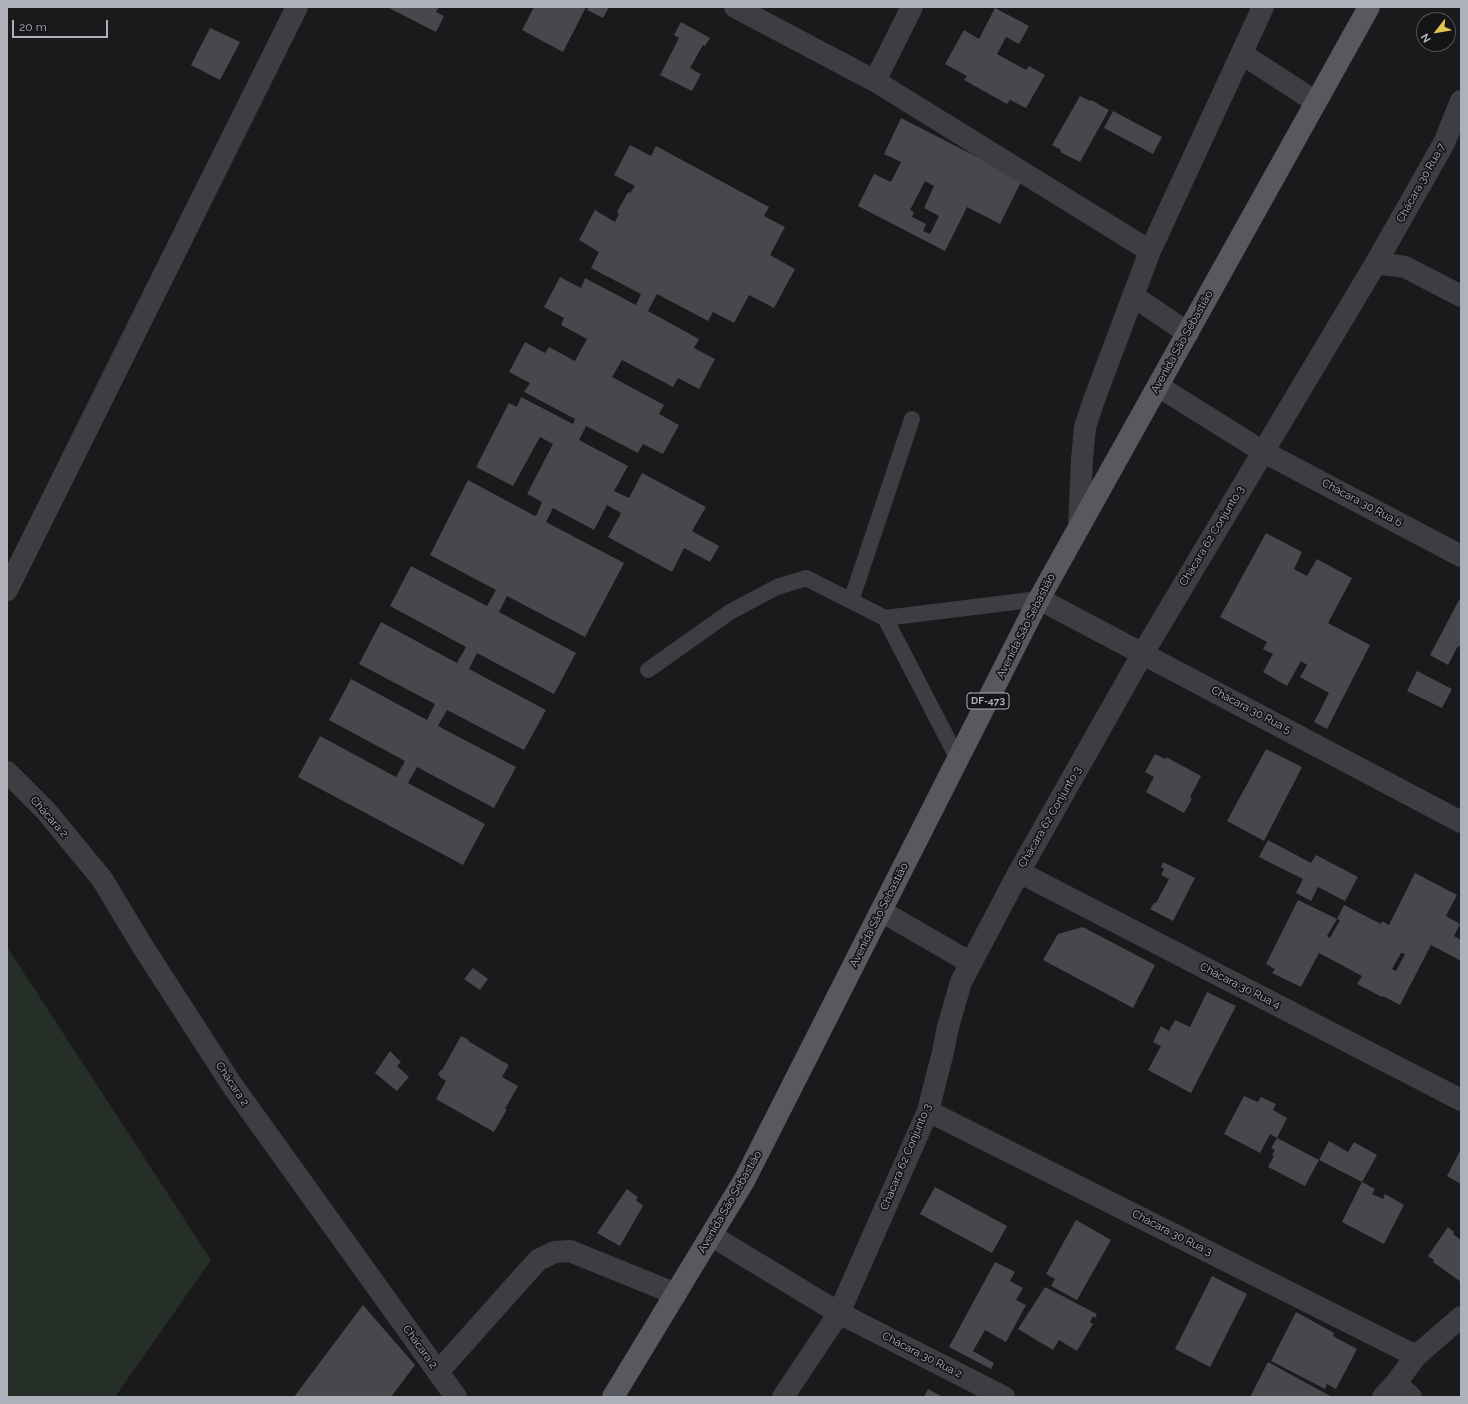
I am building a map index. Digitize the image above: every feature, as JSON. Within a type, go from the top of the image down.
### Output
[{"type":"main road","name":"Avenida São Sebastião","points":[[613,1397],[745,1180],[1039,599],[1369,7]]},
{"type":"street","points":[[7,590],[297,7]]},
{"type":"street","points":[[735,7],[875,81],[1150,251]]},
{"type":"street","points":[[875,81],[912,7]]},
{"type":"street","points":[[1079,527],[1085,427],[1150,251],[1263,7]]},
{"type":"street","points":[[1242,54],[1316,102]]},
{"type":"street","name":"Chácara 30 Rua 7","points":[[1376,263],[1444,143],[1461,101]]},
{"type":"street","points":[[1376,263],[1406,267],[1461,296]]},
{"type":"street","name":"Chácara 62 Conjunto 3","points":[[783,1397],[839,1313],[928,1111],[948,1027],[961,982],[1018,872],[1142,653],[1376,263]]},
{"type":"street","points":[[1133,296],[1188,332]]},
{"type":"street","name":"Chácara 30 Rua 6","points":[[1158,386],[1262,451],[1461,556]]},
{"type":"street","name":"Chácara 30 Rua 5","points":[[1039,599],[1461,822]]},
{"type":"street","name":"Chácara 2","points":[[7,772],[46,811],[102,879],[143,947],[232,1085],[456,1397]]},
{"type":"street","name":"Chácara 30 Rua 4","points":[[1018,872],[1461,1100]]},
{"type":"street","points":[[881,911],[971,962]]},
{"type":"street","name":"Chácara 30 Rua 3","points":[[928,1111],[1416,1356]]},
{"type":"street","name":"Chácara 30 Rua 2","points":[[712,1236],[839,1313],[1004,1397]]},
{"type":"street","points":[[438,1372],[538,1260],[555,1252],[570,1251],[676,1294]]},
{"type":"street","points":[[1397,1392],[1416,1356],[1461,1317]]},
{"type":"lane","points":[[851,601],[912,418]]},
{"type":"lane","points":[[648,670],[730,612],[776,587],[806,578],[884,618],[1039,599]]},
{"type":"lane","points":[[884,618],[958,759]]},
{"type":"shaded area","points":[[7,947],[211,1260],[115,1397],[7,1397]]},
{"type":"building","points":[[387,7],[439,7],[436,12],[444,16],[436,32]]},
{"type":"building","points":[[534,7],[586,7],[563,52],[522,30]]},
{"type":"building","points":[[589,7],[609,7],[603,18],[587,10]]},
{"type":"building","points":[[995,8],[1029,26],[1019,44],[1006,37],[997,54],[1026,70],[1029,66],[1045,75],[1026,108],[1010,100],[1007,104],[964,80],[967,76],[945,64],[964,30],[979,39]]},
{"type":"building","points":[[681,22],[710,38],[705,46],[703,45],[690,68],[701,74],[692,91],[660,75],[679,38],[674,35]]},
{"type":"building","points":[[210,28],[240,42],[220,80],[191,65]]},
{"type":"building","points":[[1080,96],[1109,110],[1080,162],[1060,152],[1061,150],[1052,145]]},
{"type":"building","points":[[1113,111],[1162,137],[1153,154],[1104,128]]},
{"type":"building","points":[[901,118],[1022,180],[1000,224],[967,207],[945,251],[858,206],[874,174],[891,182],[901,162],[884,154]],"holes":[[[925,181],[934,186],[924,208],[939,216],[930,234],[923,231],[926,224],[912,217],[914,212],[910,210]]]},
{"type":"building","points":[[630,145],[651,156],[656,146],[769,207],[764,216],[785,227],[770,255],[795,269],[774,308],[749,295],[734,323],[713,312],[708,321],[657,294],[648,311],[699,339],[694,348],[715,359],[699,389],[678,378],[673,387],[622,360],[612,377],[664,405],[659,414],[679,425],[663,454],[643,444],[638,453],[586,426],[579,440],[628,466],[614,491],[629,498],[642,473],[706,507],[692,531],[719,546],[710,562],[684,548],[672,572],[608,537],[621,513],[607,505],[594,530],[553,508],[546,522],[624,563],[585,637],[507,596],[499,612],[576,653],[554,694],[477,653],[469,669],[546,710],[524,750],[447,710],[438,726],[516,767],[494,808],[417,767],[408,783],[485,824],[463,865],[298,777],[320,736],[396,777],[405,761],[329,720],[351,679],[427,720],[435,704],[359,664],[381,622],[457,663],[466,647],[390,606],[411,566],[487,606],[496,590],[430,555],[468,480],[535,516],[537,514],[542,502],[527,494],[553,444],[540,437],[513,486],[476,467],[509,403],[517,407],[521,397],[573,424],[575,419],[524,392],[530,383],[509,372],[525,342],[545,353],[549,347],[575,361],[587,339],[561,325],[564,318],[544,307],[560,277],[581,288],[585,278],[636,305],[641,294],[591,268],[599,252],[579,240],[595,210],[615,222],[619,214],[617,212],[628,192],[630,193],[635,186],[614,175]]},
{"type":"building","points":[[1266,533],[1302,552],[1294,569],[1307,576],[1317,559],[1352,578],[1328,623],[1370,645],[1327,729],[1314,722],[1329,693],[1300,677],[1307,665],[1301,661],[1287,686],[1263,672],[1273,654],[1263,649],[1267,642],[1220,617]]},
{"type":"building","points":[[1459,600],[1461,601],[1461,648],[1458,646],[1448,665],[1430,655]]},
{"type":"building","points":[[1417,671],[1452,689],[1442,708],[1407,691]]},
{"type":"building","points":[[1266,749],[1302,767],[1264,841],[1227,821]]},
{"type":"building","points":[[1155,754],[1165,759],[1166,757],[1201,776],[1190,797],[1192,799],[1184,813],[1146,792],[1154,777],[1145,772]]},
{"type":"building","points":[[1268,840],[1311,863],[1316,855],[1358,877],[1345,901],[1318,887],[1311,901],[1296,893],[1303,879],[1259,857]]},
{"type":"building","points":[[1163,862],[1195,878],[1173,921],[1150,909],[1154,903],[1156,903],[1169,879],[1161,875],[1164,869],[1161,867]]},
{"type":"building","points":[[1415,873],[1457,895],[1446,916],[1460,924],[1454,936],[1461,940],[1461,961],[1431,945],[1400,1005],[1357,984],[1362,976],[1319,953],[1301,987],[1272,973],[1275,969],[1266,964],[1298,900],[1337,919],[1344,905],[1381,924],[1382,921],[1389,925]],"holes":[[[1337,919],[1340,920],[1330,938],[1327,936]],[[1401,953],[1405,954],[1396,971],[1392,969]]]},
{"type":"building","points":[[1083,927],[1155,965],[1133,1008],[1043,960],[1058,934]]},
{"type":"building","points":[[473,968],[488,979],[480,990],[464,979]]},
{"type":"building","points":[[1207,992],[1236,1006],[1191,1093],[1148,1070],[1161,1046],[1153,1042],[1161,1026],[1169,1031],[1175,1020],[1190,1027]]},
{"type":"building","points":[[461,1036],[509,1065],[502,1077],[518,1086],[494,1132],[436,1099],[446,1081],[438,1074],[442,1070]]},
{"type":"building","points":[[390,1051],[401,1062],[397,1066],[409,1077],[397,1091],[375,1073]]},
{"type":"building","points":[[1244,1096],[1258,1102],[1261,1097],[1276,1104],[1273,1110],[1287,1118],[1277,1138],[1270,1134],[1260,1153],[1224,1134]]},
{"type":"building","points":[[1277,1138],[1319,1160],[1305,1186],[1268,1167],[1274,1156],[1272,1155],[1275,1150],[1271,1148]]},
{"type":"building","points":[[1329,1141],[1348,1152],[1354,1142],[1377,1155],[1362,1182],[1319,1160]]},
{"type":"building","points":[[1461,1149],[1461,1184],[1447,1176]]},
{"type":"building","points":[[1362,1182],[1375,1189],[1372,1194],[1383,1199],[1385,1194],[1404,1205],[1384,1244],[1342,1222]]},
{"type":"building","points":[[935,1187],[1007,1226],[992,1253],[920,1214]]},
{"type":"building","points":[[627,1189],[638,1197],[636,1200],[643,1206],[620,1246],[597,1233]]},
{"type":"building","points":[[1076,1220],[1111,1240],[1077,1300],[1051,1286],[1055,1279],[1046,1274]]},
{"type":"building","points":[[1448,1227],[1454,1232],[1453,1234],[1461,1240],[1461,1282],[1433,1262],[1434,1260],[1428,1256]]},
{"type":"building","points":[[995,1262],[1015,1272],[1010,1281],[1023,1288],[1016,1300],[1026,1305],[1006,1342],[985,1330],[973,1351],[994,1363],[991,1369],[949,1347]]},
{"type":"building","points":[[1212,1276],[1247,1294],[1210,1367],[1175,1349]]},
{"type":"building","points":[[1045,1287],[1097,1314],[1095,1318],[1093,1316],[1090,1322],[1093,1324],[1077,1351],[1059,1340],[1053,1350],[1018,1329]]},
{"type":"building","points":[[363,1305],[415,1365],[391,1397],[294,1397]]},
{"type":"building","points":[[1296,1312],[1334,1333],[1333,1336],[1357,1349],[1336,1389],[1327,1384],[1325,1389],[1271,1361]]},
{"type":"building","points":[[1268,1362],[1332,1397],[1250,1397]]},
{"type":"building","points":[[928,1389],[943,1397],[924,1397]]}]
